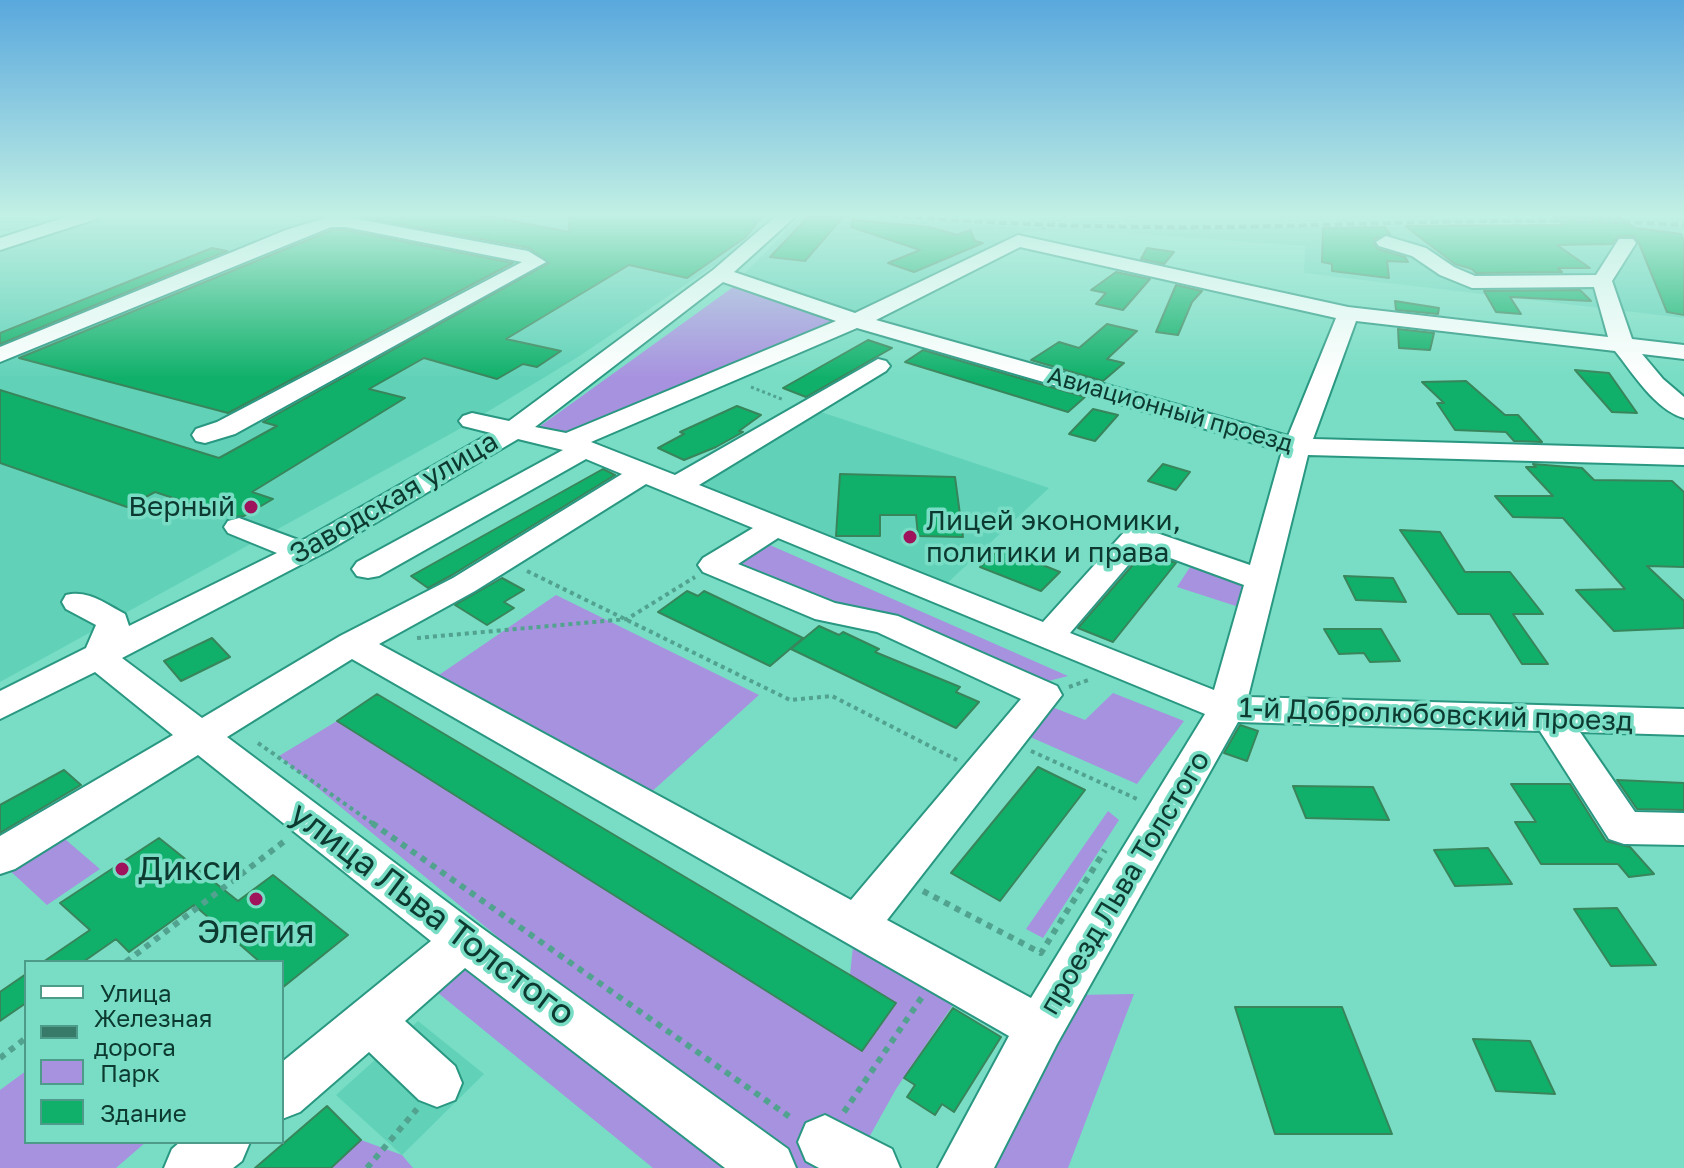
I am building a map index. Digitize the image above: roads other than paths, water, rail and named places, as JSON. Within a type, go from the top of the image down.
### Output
[{"type":"street","points":[[0,355],[207,270]]},
{"type":"street","points":[[205,435],[226,428],[522,270]]},
{"type":"street","points":[[472,421],[513,431],[733,270]]},
{"type":"street","name":"Авиационный проезд","points":[[742,270],[856,321],[1297,447],[1684,457]]},
{"type":"street","points":[[368,569],[576,445],[724,376],[856,321],[960,270]]},
{"type":"street","points":[[1147,270],[1348,314],[1684,352]]},
{"type":"street","points":[[1445,270],[1472,282],[1602,281]]},
{"type":"street","points":[[1609,270],[1602,281],[1622,345],[1654,384],[1684,410]]},
{"type":"street","name":"проезд Льва Толстого","points":[[965,1168],[1040,1028],[1227,709],[1297,447],[1348,314]]},
{"type":"street","points":[[676,487],[878,366]]},
{"type":"street","name":"Заводская улица","points":[[0,706],[303,552],[513,431],[576,445]]},
{"type":"street","name":"1-й Добролюбовский проезд","points":[[576,445],[1227,709],[1684,722]]},
{"type":"street","points":[[0,857],[505,560],[643,473]]},
{"type":"street","points":[[239,527],[303,552]]},
{"type":"street","points":[[775,527],[714,565],[827,612],[886,623],[1044,695],[855,927]]},
{"type":"street","points":[[1048,637],[1137,536],[1261,580]]},
{"type":"street","points":[[78,602],[113,621],[112,632],[98,657]]},
{"type":"street","points":[[356,646],[1040,1028]]},
{"type":"street","name":"улица Льва Толстого","points":[[98,657],[215,728],[311,821],[463,940],[769,1168]]},
{"type":"street","points":[[0,691],[10,686],[43,685]]},
{"type":"street","points":[[1551,719],[1624,828],[1684,829]]},
{"type":"street","points":[[284,1092],[463,940]]},
{"type":"street","points":[[370,1021],[437,1083]]},
{"type":"street","points":[[825,1142],[873,1168]]},
{"type":"street","points":[[191,1168],[221,1144]]},
{"type":"place","name":"Верный","points":[[251,507]]},
{"type":"place","name":"Лицей экономики, политики и права","points":[[910,537]]},
{"type":"place","name":"Дикси","points":[[122,869]]},
{"type":"place","name":"Элегия","points":[[256,899]]}]
